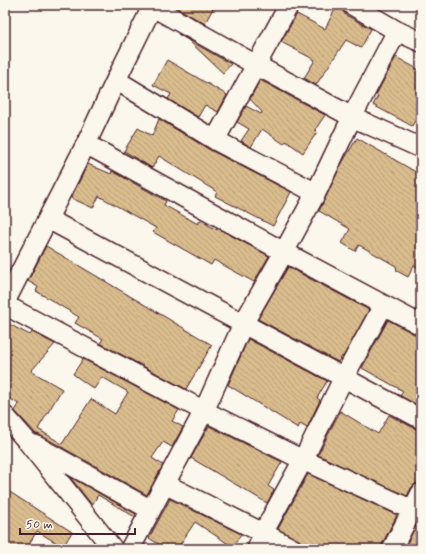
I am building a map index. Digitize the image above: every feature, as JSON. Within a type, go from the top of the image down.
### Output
[{"type":"street","points":[[215,140],[289,5]]},
{"type":"street","points":[[352,5],[397,31],[421,42]]},
{"type":"street","points":[[392,549],[418,506],[303,460],[204,411],[5,304],[86,144],[153,6],[256,65],[352,117],[421,148]]},
{"type":"street","points":[[130,549],[204,411],[243,324],[316,193],[352,117],[397,31]]},
{"type":"street","points":[[116,80],[215,140],[316,193]]},
{"type":"street","points":[[86,144],[383,306],[421,325]]},
{"type":"street","points":[[48,220],[421,419]]},
{"type":"street","points":[[260,541],[303,460],[344,377],[383,306]]},
{"type":"street","points":[[5,416],[27,441],[113,549]]},
{"type":"street","points":[[27,441],[151,510]]},
{"type":"street","points":[[165,484],[260,541],[293,549]]},
{"type":"building","points":[[172,5],[215,5],[205,23],[207,25]]},
{"type":"building","points":[[337,5],[341,5],[342,10],[346,15],[371,29],[361,48],[346,40],[316,85],[304,78],[315,60],[281,42],[297,14],[325,29]]},
{"type":"building","points":[[178,34],[231,64],[223,73],[188,40]]},
{"type":"building","points":[[396,57],[421,71],[421,110],[412,126],[373,105],[378,96],[376,95]]},
{"type":"building","points":[[167,60],[227,95],[218,112],[205,105],[198,117],[168,99],[171,94],[153,85]]},
{"type":"building","points":[[260,80],[325,115],[315,130],[317,132],[303,153],[286,141],[284,144],[262,129],[251,147],[241,141],[249,129],[237,122],[246,106],[261,114],[262,112],[250,99]]},
{"type":"building","points":[[159,119],[210,150],[291,192],[273,226],[215,196],[217,192],[159,156],[152,168],[124,151],[138,128],[152,136]]},
{"type":"building","points":[[357,138],[421,175],[421,270],[414,265],[408,277],[397,271],[396,266],[359,245],[355,251],[342,243],[350,229],[319,211],[342,163]]},
{"type":"building","points":[[88,164],[111,174],[112,171],[166,201],[164,205],[198,224],[200,220],[269,256],[254,282],[214,260],[211,265],[153,232],[156,228],[99,196],[93,208],[71,198]]},
{"type":"building","points":[[46,246],[212,345],[186,389],[100,343],[103,339],[75,323],[79,317],[36,291],[38,287],[28,281]]},
{"type":"building","points":[[288,267],[369,310],[343,357],[342,356],[338,362],[258,319]]},
{"type":"building","points":[[388,320],[416,335],[421,336],[421,407],[400,396],[403,391],[362,368]]},
{"type":"building","points":[[5,322],[30,335],[32,332],[55,344],[31,371],[62,389],[38,429],[62,444],[91,399],[115,414],[128,392],[102,377],[94,389],[73,374],[83,359],[179,410],[172,421],[183,427],[172,447],[163,442],[152,458],[163,465],[147,495],[36,434],[15,411],[19,404],[5,396]]},
{"type":"building","points":[[248,339],[327,381],[317,398],[320,400],[307,428],[300,424],[298,428],[228,385]]},
{"type":"building","points":[[340,411],[378,434],[389,415],[416,429],[421,430],[421,482],[415,484],[411,488],[407,496],[318,455]]},
{"type":"building","points":[[209,426],[282,462],[268,486],[274,490],[267,503],[191,458]]},
{"type":"building","points":[[308,474],[397,515],[382,544],[381,549],[304,549],[298,540],[278,529]]},
{"type":"building","points":[[70,477],[136,514],[135,517],[98,495],[92,505]]},
{"type":"building","points":[[5,489],[72,532],[63,547],[37,531],[26,549],[5,549]]},
{"type":"building","points":[[170,499],[241,534],[233,547],[195,522],[177,549],[166,549],[149,538]]},
{"type":"building","points":[[417,524],[421,525],[421,549],[404,549]]}]
